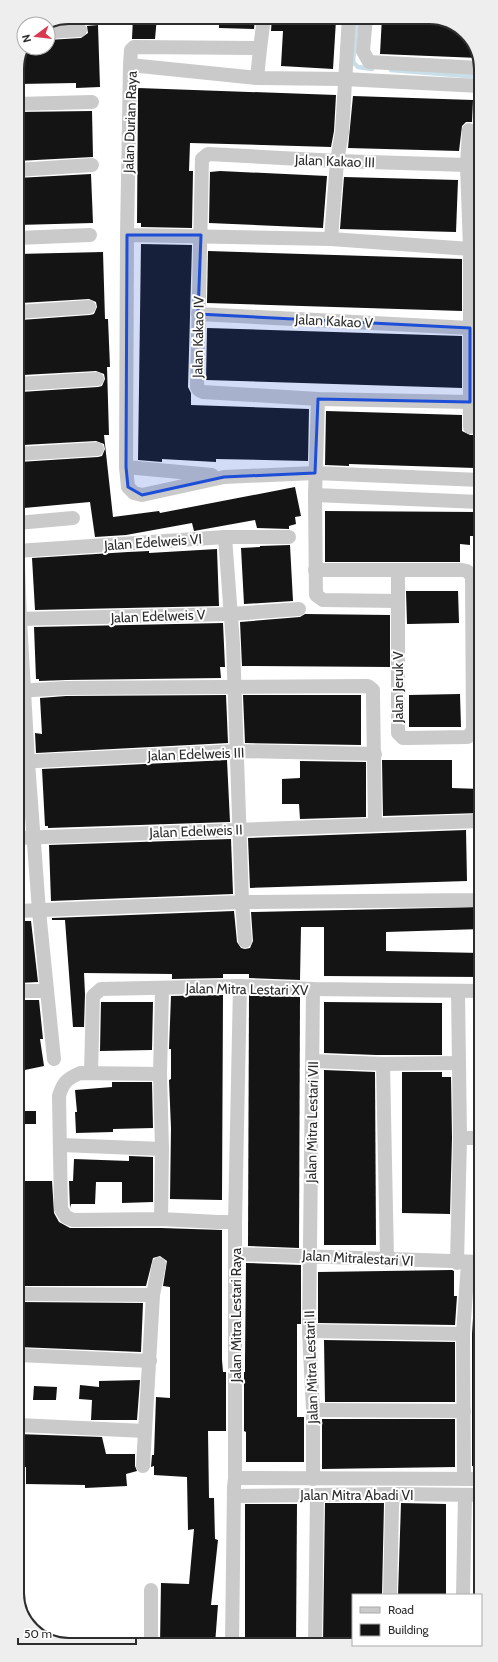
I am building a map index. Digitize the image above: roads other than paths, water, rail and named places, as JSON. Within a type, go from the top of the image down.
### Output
[{"type":"street","points":[[257,78],[263,24]]},
{"type":"street","points":[[331,238],[337,161],[342,132],[348,24]]},
{"type":"street","points":[[365,24],[363,50],[369,62],[474,68]]},
{"type":"street","points":[[56,32],[80,30]]},
{"type":"street","points":[[130,65],[131,50],[134,47],[246,47],[260,49]]},
{"type":"street","name":"Jalan Durian Raya","points":[[224,477],[142,495],[134,493],[128,487],[126,467],[127,235],[130,65],[257,78],[344,79],[474,86]]},
{"type":"street","points":[[24,104],[92,102]]},
{"type":"street","points":[[469,130],[467,165],[474,239]]},
{"type":"street","name":"Jalan Kakao III","points":[[204,156],[208,154],[337,161],[467,165]]},
{"type":"street","name":"Jalan Kakao IV","points":[[204,156],[202,159],[197,387],[203,392],[318,399]]},
{"type":"street","points":[[24,170],[92,165]]},
{"type":"street","points":[[24,238],[90,235]]},
{"type":"street","points":[[127,235],[331,238],[474,250]]},
{"type":"street","points":[[470,427],[470,328],[474,266]]},
{"type":"street","points":[[24,312],[89,307]]},
{"type":"street","name":"Jalan Kakao V","points":[[198,314],[470,328]]},
{"type":"street","points":[[24,384],[97,380]]},
{"type":"street","points":[[398,601],[323,600],[316,595],[315,484],[318,399],[470,402]]},
{"type":"street","points":[[24,454],[97,449]]},
{"type":"street","points":[[126,467],[315,484],[474,501]]},
{"type":"street","points":[[315,484],[474,480]]},
{"type":"street","points":[[24,522],[73,518]]},
{"type":"street","points":[[225,537],[231,614],[238,751],[238,829],[245,941]]},
{"type":"street","name":"Jalan Edelweis VI","points":[[24,551],[225,537],[289,537]]},
{"type":"street","points":[[315,570],[398,570]]},
{"type":"street","name":"Jalan Jeruk V","points":[[398,570],[462,570],[467,571],[472,576],[473,730],[468,737],[403,738],[398,733],[398,601],[398,570]]},
{"type":"street","name":"Jalan Edelweis V","points":[[24,619],[231,614],[299,610]]},
{"type":"street","points":[[24,691],[66,688],[368,686],[373,690],[374,697],[375,824]]},
{"type":"street","name":"Jalan Edelweis III","points":[[24,762],[238,751],[375,754]]},
{"type":"street","points":[[24,769],[34,837],[39,911],[54,1059]]},
{"type":"street","name":"Jalan Edelweis II","points":[[24,838],[375,824],[474,823]]},
{"type":"street","points":[[24,911],[242,902],[474,900]]},
{"type":"street","name":"Jalan Mitra Lestari XV","points":[[90,1073],[93,996],[101,989],[162,989],[240,986],[313,989],[474,991]]},
{"type":"street","name":"Jalan Mitra Lestari Raya","points":[[232,1638],[235,1478],[235,1222],[240,986]]},
{"type":"street","points":[[161,1219],[162,1149],[160,1074],[162,989]]},
{"type":"street","name":"Jalan Mitra Lestari VII","points":[[309,1255],[313,989]]},
{"type":"street","points":[[24,991],[47,991]]},
{"type":"street","points":[[458,991],[460,1138],[469,1263],[463,1334],[464,1479]]},
{"type":"street","points":[[313,1061],[383,1064],[458,1063]]},
{"type":"street","points":[[383,1064],[387,1260]]},
{"type":"street","points":[[160,1074],[80,1073],[70,1078],[62,1086],[59,1096],[61,1209],[66,1217],[73,1220],[161,1219],[235,1222]]},
{"type":"street","points":[[460,1138],[474,1138]]},
{"type":"street","points":[[61,1144],[162,1149]]},
{"type":"street","name":"Jalan Mitralestari VI","points":[[236,1254],[309,1255],[469,1263]]},
{"type":"street","name":"Jalan Mitra Lestari II","points":[[309,1255],[309,1331],[313,1410],[313,1479]]},
{"type":"street","points":[[143,1466],[153,1295],[159,1264]]},
{"type":"street","points":[[24,1294],[153,1295]]},
{"type":"street","points":[[309,1331],[463,1334]]},
{"type":"street","points":[[24,1355],[150,1361]]},
{"type":"street","points":[[313,1410],[464,1411]]},
{"type":"street","points":[[24,1425],[145,1431]]},
{"type":"street","points":[[235,1478],[474,1479]]},
{"type":"street","points":[[390,1594],[393,1494]]},
{"type":"street","name":"Jalan Mitra Abadi VI","points":[[234,1496],[393,1494],[474,1495]]},
{"type":"street","points":[[315,1638],[317,1495]]},
{"type":"street","points":[[463,1594],[465,1495]]},
{"type":"street","points":[[151,1590],[151,1638]]},
{"type":"waterway","points":[[356,24],[353,62],[358,67],[372,69]]},
{"type":"waterway","points":[[391,70],[474,77]]}]
